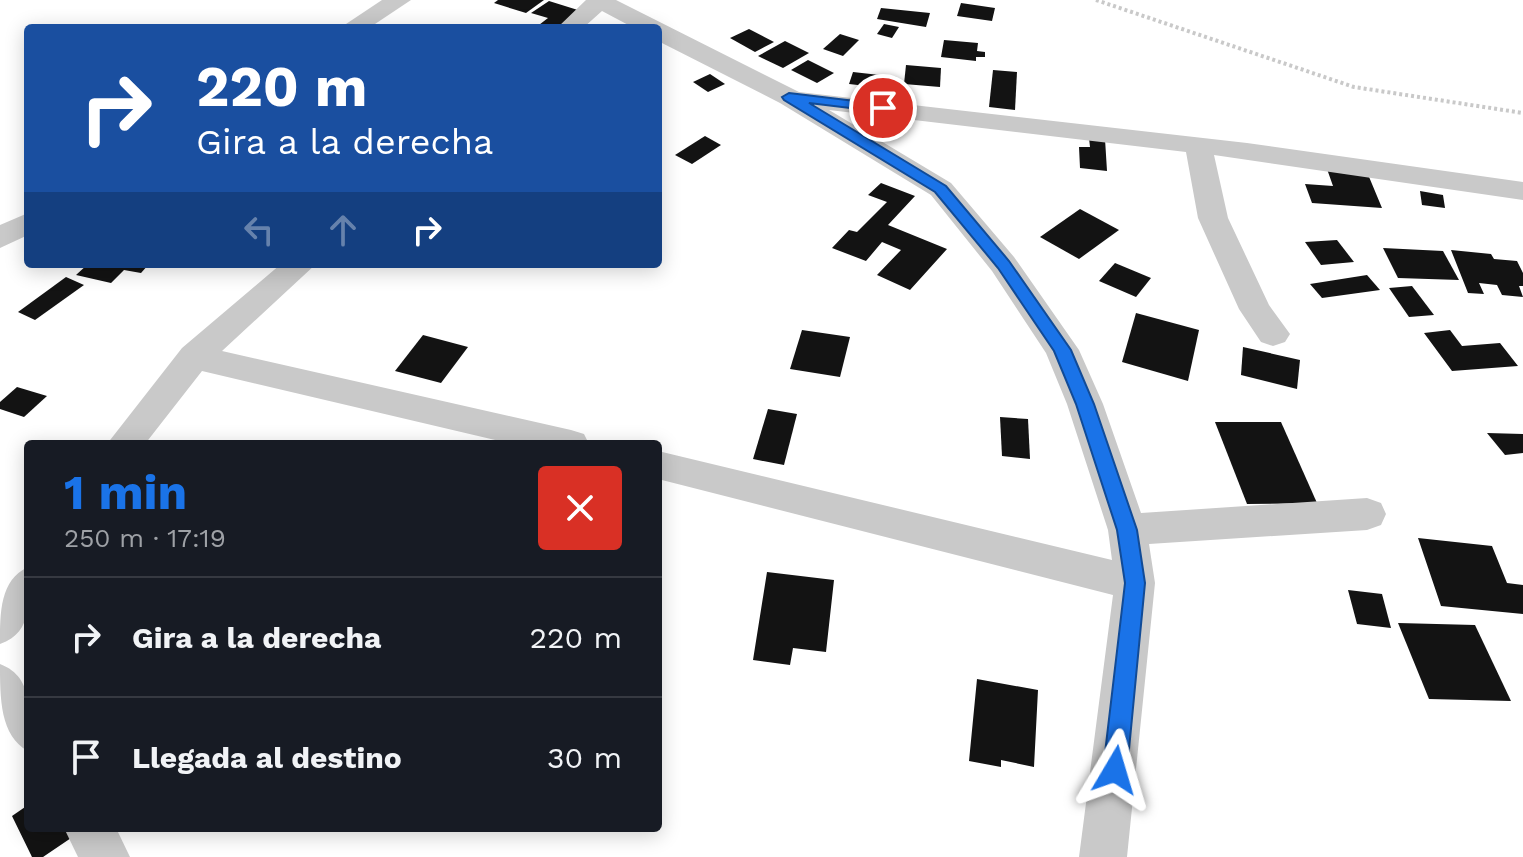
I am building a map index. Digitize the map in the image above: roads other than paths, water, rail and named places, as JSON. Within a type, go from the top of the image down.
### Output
[{"type":"street","points":[[359,24],[399,0]]},
{"type":"street","points":[[573,24],[599,1],[644,24]]},
{"type":"street","points":[[662,33],[789,97],[941,189],[1003,264],[1062,350],[1085,404],[1127,530],[1135,583],[1103,857]]},
{"type":"street","points":[[789,97],[1198,145],[1523,191]]},
{"type":"street","points":[[1198,145],[1213,218],[1255,309],[1273,334]]},
{"type":"street","points":[[0,238],[24,224]]},
{"type":"street","points":[[128,440],[194,357],[295,268]]},
{"type":"street","points":[[194,357],[554,440]]},
{"type":"street","points":[[662,466],[1135,583]]},
{"type":"street","points":[[1127,530],[1367,514]]},
{"type":"street","points":[[0,626],[24,590]]},
{"type":"street","points":[[0,684],[24,723]]},
{"type":"street","points":[[90,832],[106,857]]}]
